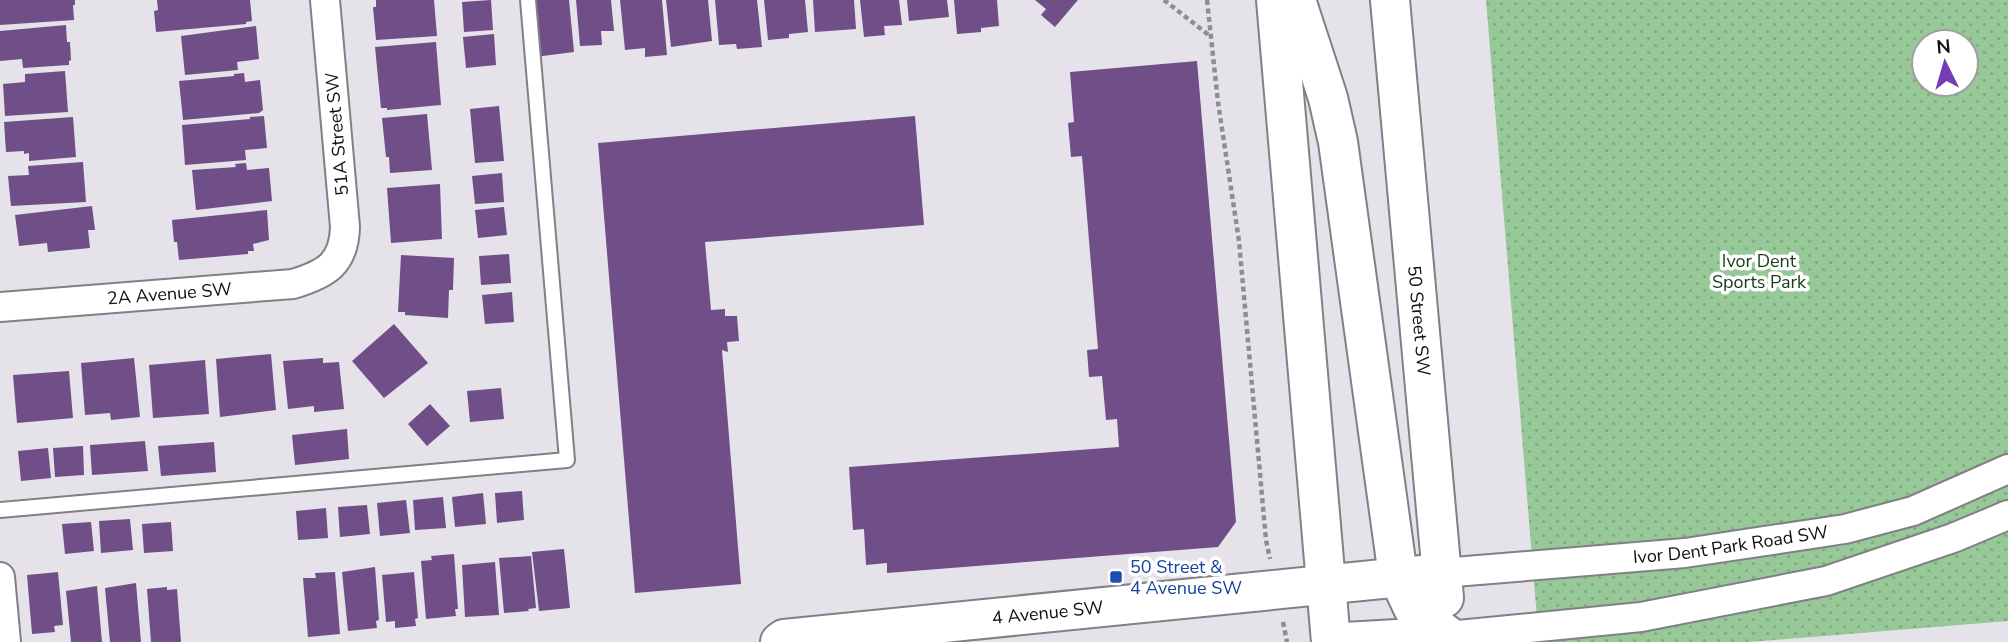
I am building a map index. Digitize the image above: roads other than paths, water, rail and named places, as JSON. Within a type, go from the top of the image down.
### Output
[{"type":"main road","points":[[1276,0],[1331,642]]},
{"type":"main road","points":[[1296,0],[1328,98],[1338,142],[1398,576],[1413,608],[1448,639]]},
{"type":"main road","name":"50 Street SW","points":[[1390,0],[1448,639]]},
{"type":"main road","name":"4 Avenue SW","points":[[780,642],[784,639],[1442,573]]},
{"type":"main road","points":[[1325,583],[1353,610],[1373,642]]},
{"type":"main road","points":[[1345,642],[1448,639]]},
{"type":"street","name":"51A Street SW","points":[[325,0],[345,227],[344,240],[333,265]]},
{"type":"street","name":"2A Avenue SW","points":[[0,307],[293,284],[323,273],[333,265]]},
{"type":"street","name":"Ivor Dent Park Road SW","points":[[1442,573],[1685,553],[1845,529],[1913,511],[2008,469]]},
{"type":"street","points":[[1448,639],[1641,617],[1826,581],[1953,538],[2008,515]]},
{"type":"street","points":[[0,577],[6,642]]},
{"type":"lane","points":[[0,510],[566,460],[528,0]]},
{"type":"place","name":"50 Street & 4 Avenue SW","points":[[1116,577]]},
{"type":"park label","name":"Ivor Dent Sports Park","points":[[1759,271]]}]
